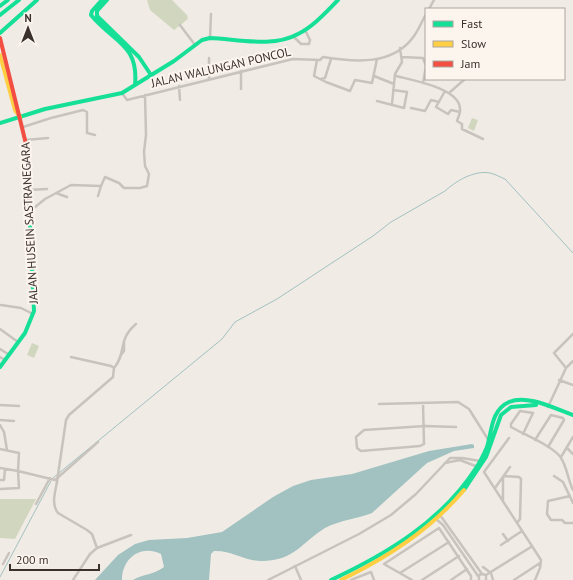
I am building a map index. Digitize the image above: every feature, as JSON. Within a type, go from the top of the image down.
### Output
[{"type":"main road","points":[[0,6],[8,0]]},
{"type":"main road","points":[[0,15],[19,0]]},
{"type":"main road","points":[[0,33],[37,0]]},
{"type":"main road","points":[[102,0],[92,11],[91,15],[134,58],[138,70],[135,85]]},
{"type":"main road","points":[[107,0],[97,11],[96,16],[139,57],[151,75]]},
{"type":"main road","points":[[0,123],[70,103],[124,97],[135,85],[210,38],[281,40],[293,36],[305,29],[338,0]]},
{"type":"main road","name":"JALAN HUSEIN SASTRANEGARA","points":[[0,38],[12,89],[15,110],[20,117]]},
{"type":"main road","name":"JALAN HUSEIN SASTRANEGARA","points":[[0,55],[18,109],[25,140],[34,314],[18,342],[0,367]]},
{"type":"main road","points":[[18,109],[28,114]]},
{"type":"main road","points":[[10,120],[22,125],[28,114]]},
{"type":"main road","points":[[341,580],[383,559],[457,499],[478,467],[490,442],[494,417],[503,406],[510,402],[521,400],[573,415]]},
{"type":"main road","points":[[478,467],[490,442]]},
{"type":"main road","points":[[331,580],[381,556],[435,518]]},
{"type":"street","points":[[210,38],[211,14]]},
{"type":"street","points":[[317,61],[314,75],[321,79],[350,91],[355,80],[370,84],[374,76],[377,61],[400,50],[414,36],[425,16]]},
{"type":"street","points":[[180,25],[195,46]]},
{"type":"street","points":[[293,36],[301,44],[309,44],[310,40],[305,29]]},
{"type":"street","points":[[392,104],[394,84],[402,62],[400,50]]},
{"type":"street","points":[[402,57],[423,58],[425,63]]},
{"type":"street","points":[[208,77],[209,58]]},
{"type":"street","name":"JALAN WALUNGAN PONCOL","points":[[124,97],[145,95],[298,58],[317,61],[322,59],[331,59],[362,62],[377,61]]},
{"type":"street","points":[[321,79],[325,78],[331,59]]},
{"type":"street","points":[[241,71],[241,89]]},
{"type":"street","points":[[423,83],[425,72]]},
{"type":"street","points":[[374,76],[394,84]]},
{"type":"street","points":[[396,76],[436,86],[448,93],[459,103],[460,112],[457,121],[462,124],[462,129],[483,139]]},
{"type":"street","points":[[448,93],[464,80]]},
{"type":"street","points":[[179,86],[180,100]]},
{"type":"street","points":[[377,101],[404,108],[407,93],[393,90]]},
{"type":"street","points":[[445,91],[436,107],[448,114],[451,110],[460,112]]},
{"type":"street","points":[[98,196],[106,177],[119,183],[124,188],[145,188],[148,185],[149,174],[145,166],[144,152],[146,133],[145,95]]},
{"type":"street","points":[[411,108],[425,111],[430,100],[439,102]]},
{"type":"street","points":[[22,125],[83,110],[87,112],[87,132],[95,135]]},
{"type":"street","points":[[25,140],[48,138]]},
{"type":"street","points":[[29,212],[56,193],[72,185],[101,186]]},
{"type":"street","points":[[28,190],[47,189]]},
{"type":"street","points":[[56,193],[67,197]]},
{"type":"street","points":[[1,305],[21,308],[34,314]]},
{"type":"street","points":[[36,504],[59,468],[66,420],[69,415],[113,377],[114,368],[121,360],[121,355],[126,345],[124,341],[128,331],[136,324]]},
{"type":"street","points":[[0,329],[18,342]]},
{"type":"street","points":[[566,368],[554,353],[573,334]]},
{"type":"street","points":[[0,349],[8,354]]},
{"type":"street","points":[[0,357],[4,360]]},
{"type":"street","points":[[71,357],[114,368]]},
{"type":"street","points":[[548,407],[559,380],[566,368],[573,361]]},
{"type":"street","points":[[559,380],[573,385]]},
{"type":"street","points":[[380,404],[452,402],[465,405],[474,415],[490,442]]},
{"type":"street","points":[[423,403],[425,426],[425,441],[420,446],[361,451],[357,448],[356,437],[364,430],[425,426],[456,427]]},
{"type":"street","points":[[0,406],[19,406]]},
{"type":"street","points":[[523,434],[534,413],[520,411],[511,426],[523,434],[548,448],[561,458],[573,489]]},
{"type":"street","points":[[535,440],[551,415],[564,418],[548,448]]},
{"type":"street","points":[[0,420],[14,420]]},
{"type":"street","points":[[0,425],[4,432],[8,450]]},
{"type":"street","points":[[509,438],[484,472],[541,560],[535,580]]},
{"type":"street","points":[[561,458],[573,440]]},
{"type":"street","points":[[0,468],[53,479],[75,464],[98,442]]},
{"type":"street","points":[[567,448],[573,454]]},
{"type":"street","points":[[0,449],[19,453],[19,489],[0,489]]},
{"type":"street","points":[[268,580],[359,534],[391,515],[416,494],[450,458],[480,461]]},
{"type":"street","points":[[443,464],[460,460],[478,467]]},
{"type":"street","points":[[495,488],[510,467]]},
{"type":"street","points":[[0,480],[4,480],[5,468]]},
{"type":"street","points":[[554,476],[563,482],[573,503]]},
{"type":"street","points":[[502,501],[503,477]]},
{"type":"street","points":[[503,477],[519,477],[521,479],[520,518],[517,523]]},
{"type":"street","points":[[53,479],[53,504],[55,509],[58,513],[88,530],[92,534],[97,548]]},
{"type":"street","points":[[570,496],[548,501],[547,514],[551,520],[562,520],[564,522],[573,523]]},
{"type":"street","points":[[439,514],[482,574],[486,575],[491,573],[532,547]]},
{"type":"street","points":[[435,518],[443,525],[478,578],[482,574]]},
{"type":"street","points":[[412,580],[384,564],[438,528],[441,529],[472,576],[471,580]]},
{"type":"street","points":[[501,545],[522,531]]},
{"type":"street","points":[[503,534],[508,541]]},
{"type":"street","points":[[73,580],[90,554],[97,548],[131,535]]},
{"type":"street","points":[[400,573],[449,542]]},
{"type":"street","points":[[2,564],[9,553]]},
{"type":"street","points":[[422,580],[459,556]]},
{"type":"street","points":[[514,580],[540,563]]},
{"type":"street","points":[[295,566],[302,580]]},
{"type":"street","points":[[483,567],[491,573],[493,580]]},
{"type":"street","points":[[451,580],[467,569]]},
{"type":"street","points":[[351,580],[357,579],[371,572],[374,580]]},
{"type":"street","points":[[486,575],[486,580]]},
{"type":"green space","points":[[147,0],[172,0],[187,15],[188,19],[174,30],[150,10]]},
{"type":"green space","points":[[472,118],[478,120],[474,131],[468,128]]},
{"type":"green space","points":[[32,343],[39,346],[34,358],[27,355]]},
{"type":"green space","points":[[0,499],[36,499],[15,539],[0,538]]},
{"type":"water","points":[[472,444],[474,445],[474,448],[454,451],[427,463],[372,513],[325,528],[291,554],[275,560],[257,561],[227,552],[214,551],[211,554],[209,580],[133,580],[156,572],[164,567],[161,554],[154,551],[146,551],[140,552],[129,559],[125,565],[122,580],[95,580],[118,555],[135,544],[149,540],[187,538],[222,532],[273,497],[293,486],[311,480],[352,474],[429,451]]},
{"type":"waterway","points":[[53,478],[222,339],[235,322],[277,299],[373,236],[391,222],[445,191],[466,177],[478,173],[492,173],[505,179],[573,253]]},
{"type":"waterway","points":[[0,577],[51,481]]},
{"type":"traffic: fast","points":[[0,6],[8,0]]},
{"type":"traffic: fast","points":[[0,15],[19,0]]},
{"type":"traffic: fast","points":[[0,33],[37,0]]},
{"type":"traffic: fast","points":[[102,0],[92,11],[91,15],[129,52],[135,71],[135,85]]},
{"type":"traffic: fast","points":[[107,0],[97,11],[97,16],[139,57],[151,75]]},
{"type":"traffic: fast","points":[[0,123],[45,109],[122,93],[174,61],[202,40],[210,38],[266,42],[288,38],[309,27],[338,0]]},
{"type":"traffic: fast","points":[[0,367],[25,333],[34,311],[29,203]]},
{"type":"traffic: fast","points":[[331,580],[393,547],[430,520],[447,504],[462,487],[479,463],[487,447],[495,416],[503,406],[516,400],[533,401],[573,415]]},
{"type":"traffic: fast","points":[[464,490],[486,457],[501,415],[511,407],[536,405]]},
{"type":"traffic: slow","points":[[0,55],[15,110],[20,117]]},
{"type":"traffic: slow","points":[[341,580],[392,552],[423,530],[464,490]]},
{"type":"traffic: jam","points":[[0,38],[26,144],[29,203]]}]
